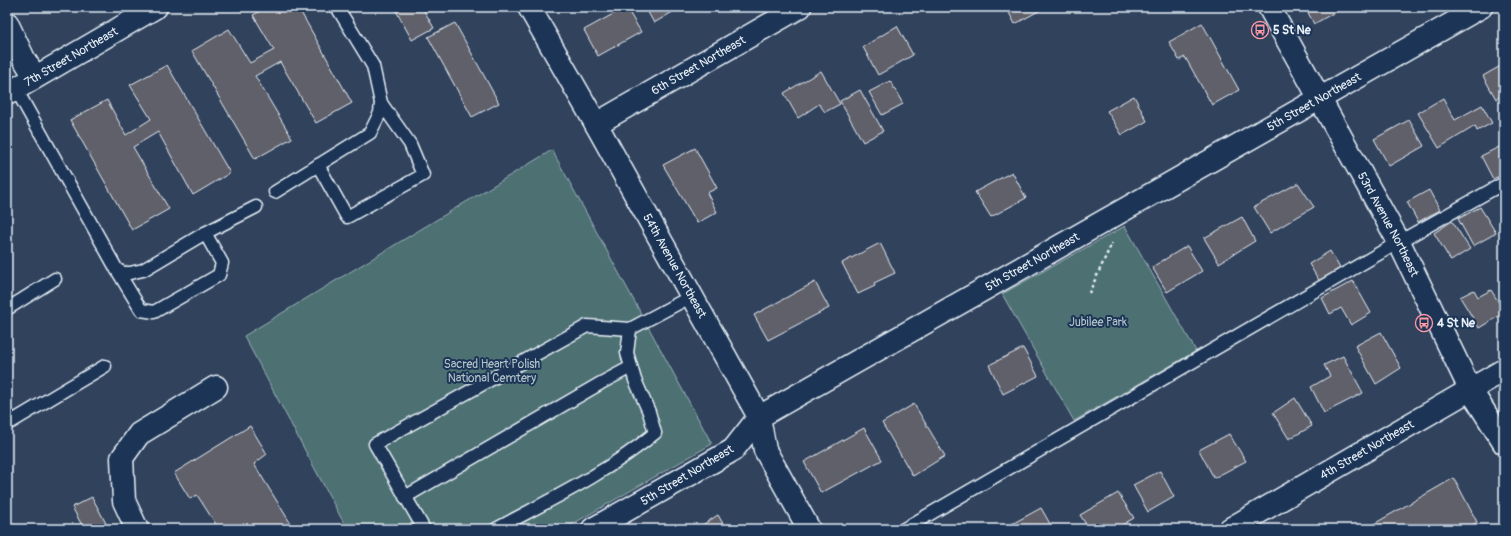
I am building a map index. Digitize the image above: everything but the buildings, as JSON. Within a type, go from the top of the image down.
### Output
[{"type":"street","name":"7th Street Northeast","points":[[11,91],[156,7]]},
{"type":"street","name":"54th Avenue Northeast","points":[[529,7],[759,417],[765,450],[808,529]]},
{"type":"street","name":"6th Street Northeast","points":[[596,124],[800,7]]},
{"type":"street","name":"53rd Avenue Northeast","points":[[1269,7],[1399,242],[1470,389],[1504,443]]},
{"type":"street","name":"5th Street Northeast","points":[[593,529],[733,450],[759,417],[1481,7]]},
{"type":"street","points":[[7,23],[24,59],[35,77]]},
{"type":"street","name":"4th Street Northeast","points":[[1230,529],[1504,370]]},
{"type":"street","points":[[137,529],[124,501],[122,458],[139,434],[216,388]]},
{"type":"lane","points":[[275,192],[370,133],[380,113],[381,103],[373,66],[338,7]]},
{"type":"lane","points":[[11,91],[141,310],[154,312],[219,275],[222,263],[205,233]]},
{"type":"lane","points":[[318,165],[347,217],[423,175],[410,144],[381,103]]},
{"type":"lane","points":[[904,529],[1399,242],[1504,183]]},
{"type":"lane","points":[[117,270],[124,273],[143,270],[205,233],[256,207]]},
{"type":"lane","points":[[7,309],[55,279]]},
{"type":"lane","points":[[424,529],[375,444],[587,326],[630,329],[692,296]]},
{"type":"lane","points":[[496,529],[605,470],[636,449],[655,433],[649,412],[627,353],[630,329]]},
{"type":"lane","points":[[7,414],[11,422],[105,366]]},
{"type":"lane","points":[[405,497],[600,383],[631,367]]},
{"type":"path","points":[[1089,293],[1114,239],[1104,221]]},
{"type":"green space","name":"Sacred Heart Polish National Cemtery","points":[[552,150],[712,444],[564,529],[347,529],[244,336]]},
{"type":"green space","name":"Jubilee Park","points":[[1125,226],[1196,351],[1074,421],[1002,294]]},
{"type":"place","name":"5 St Ne","points":[[1260,30]]},
{"type":"place","name":"4 St Ne","points":[[1424,323]]}]
